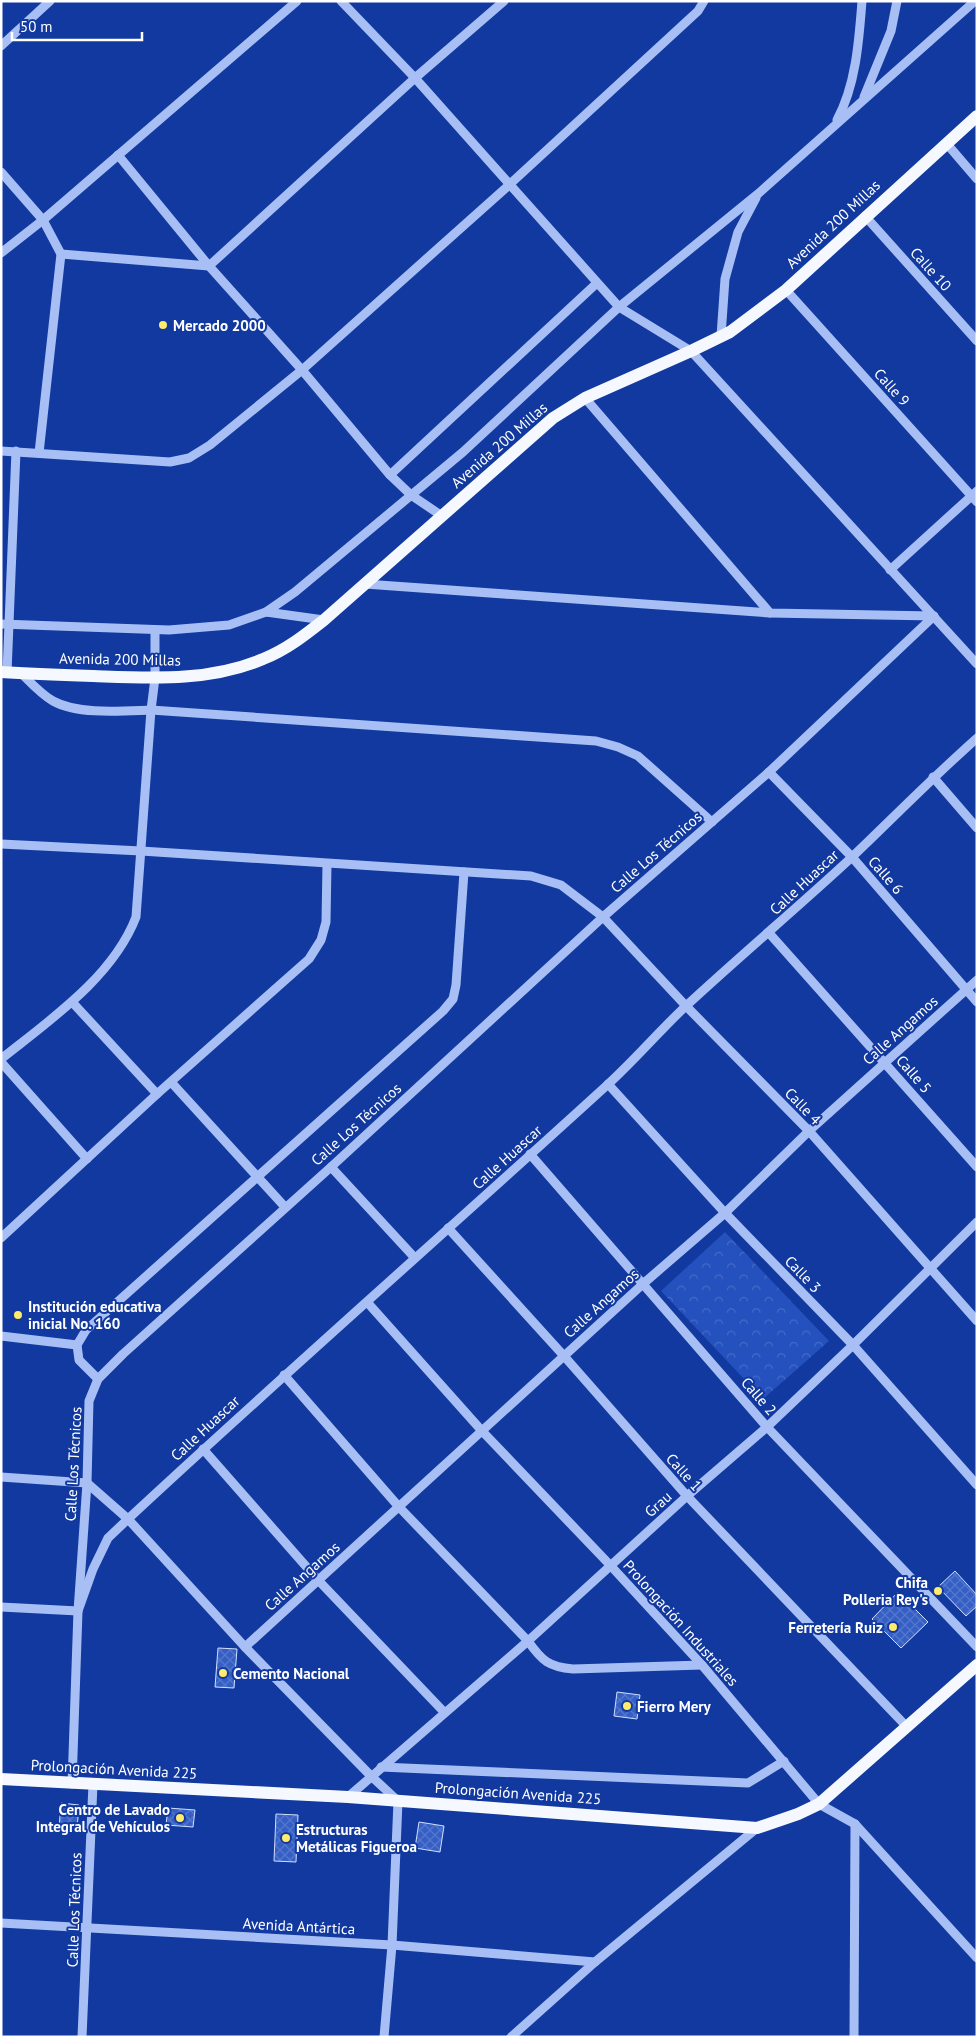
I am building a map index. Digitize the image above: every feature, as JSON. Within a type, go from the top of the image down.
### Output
[{"type":"main road","name":"Avenida 200 Millas","points":[[4,673],[155,678],[200,675],[236,668],[263,659],[285,648],[324,620],[553,418],[585,398],[721,336],[786,290],[865,216],[977,116]]},
{"type":"main road","name":"Prolongación Avenida 225","points":[[1,1779],[348,1797],[757,1828],[798,1814],[819,1804],[977,1665]]},
{"type":"street","points":[[1,46],[50,1]]},
{"type":"street","points":[[1,253],[43,220],[297,1]]},
{"type":"street","points":[[341,1],[415,78],[619,307],[691,351],[977,664]]},
{"type":"street","points":[[61,254],[209,266],[415,78],[504,1]]},
{"type":"street","points":[[1,451],[170,462],[189,458],[210,444],[302,370],[509,185],[698,11],[704,1]]},
{"type":"street","points":[[834,127],[845,106],[853,73],[862,1]]},
{"type":"street","points":[[862,101],[891,31],[897,1]]},
{"type":"street","points":[[5,624],[169,630],[229,625],[266,612],[295,592],[463,452],[619,307],[759,193],[976,1]]},
{"type":"street","points":[[947,144],[977,179]]},
{"type":"street","points":[[118,155],[209,266],[302,370],[390,475],[412,495],[442,516]]},
{"type":"street","points":[[1,172],[43,220],[61,254],[39,453]]},
{"type":"street","points":[[721,336],[725,279],[738,232],[759,193]]},
{"type":"street","name":"Calle 10","points":[[865,216],[977,341]]},
{"type":"street","points":[[390,475],[597,283]]},
{"type":"street","name":"Calle 9","points":[[786,290],[975,496]]},
{"type":"street","points":[[585,398],[770,613]]},
{"type":"street","points":[[4,673],[5,624],[16,451]]},
{"type":"street","points":[[890,570],[975,496]]},
{"type":"street","points":[[365,584],[770,613],[934,616]]},
{"type":"street","points":[[266,612],[324,620]]},
{"type":"street","name":"Calle Los Técnicos","points":[[72,1784],[78,1611],[87,1483],[90,1401],[98,1379],[123,1354],[603,917],[769,772],[934,616]]},
{"type":"street","points":[[87,1159],[1,1061],[73,1002],[120,950],[129,936],[136,917],[155,678],[155,630]]},
{"type":"street","points":[[20,673],[42,694],[68,707],[112,711],[151,710],[596,741],[618,747],[638,756],[712,822]]},
{"type":"street","name":"Calle Huascar","points":[[78,1611],[93,1569],[108,1538],[284,1375],[608,1084],[686,1006],[769,933],[933,777],[977,738]]},
{"type":"street","name":"Calle 6","points":[[769,772],[852,856],[977,1002]]},
{"type":"street","points":[[933,777],[977,828]]},
{"type":"street","name":"Calle 4","points":[[1,844],[531,876],[561,885],[603,917],[686,1006],[809,1131],[977,1321]]},
{"type":"street","points":[[1,1238],[157,1094],[310,959],[321,940],[326,922],[327,864]]},
{"type":"street","points":[[98,1379],[79,1360],[77,1345],[86,1330],[443,1011],[453,999],[456,985],[464,872]]},
{"type":"street","name":"Calle 5","points":[[769,933],[977,1167]]},
{"type":"street","name":"Calle Angamos","points":[[245,1647],[644,1283],[725,1214],[809,1131],[977,980]]},
{"type":"street","points":[[73,1002],[157,1094]]},
{"type":"street","points":[[171,1082],[285,1207]]},
{"type":"street","name":"Calle 3","points":[[608,1084],[725,1214],[853,1346],[977,1485]]},
{"type":"street","name":"Calle 2","points":[[530,1154],[644,1283],[767,1427],[977,1647]]},
{"type":"street","points":[[331,1166],[414,1257]]},
{"type":"street","name":"Grau","points":[[348,1797],[528,1641],[687,1496],[767,1427],[853,1346],[977,1222]]},
{"type":"street","name":"Calle 1","points":[[448,1228],[687,1496],[907,1727]]},
{"type":"street","name":"Prolongación Industriales","points":[[367,1302],[482,1431],[610,1565],[702,1666],[819,1804],[855,1824],[977,1958]]},
{"type":"street","points":[[1,1336],[77,1345]]},
{"type":"street","points":[[284,1375],[399,1507],[528,1641],[540,1658],[555,1668],[573,1669],[702,1666]]},
{"type":"street","points":[[203,1449],[318,1580],[444,1712]]},
{"type":"street","points":[[1,1477],[87,1483],[128,1519],[245,1647],[371,1776],[398,1801],[392,1945],[384,2037]]},
{"type":"street","points":[[1,1607],[78,1611]]},
{"type":"street","points":[[382,1766],[748,1783],[784,1761]]},
{"type":"street","name":"Calle Los Técnicos","points":[[82,2037],[92,1784]]},
{"type":"street","points":[[854,2037],[855,1824]]},
{"type":"street","points":[[511,2037],[595,1962],[757,1828]]},
{"type":"street","name":"Avenida Antártica","points":[[1,1923],[392,1945],[595,1962]]},
{"type":"green space","points":[[725,1232],[829,1341],[763,1399],[661,1291]]},
{"type":"building","points":[[955,1571],[977,1595],[977,1606],[966,1616],[938,1587]]},
{"type":"building","points":[[898,1592],[928,1622],[901,1648],[872,1619]]},
{"type":"building","points":[[218,1648],[237,1649],[234,1688],[215,1687]]},
{"type":"building","name":"Fierro Mery","points":[[617,1692],[640,1695],[637,1719],[614,1716]]},
{"type":"building","points":[[61,1803],[79,1805],[77,1829],[59,1828]]},
{"type":"building","name":"Centro de Lavado Integral de Vehículos","points":[[168,1808],[195,1810],[193,1827],[166,1825]]},
{"type":"building","name":"Estructuras Metálicas Figueroa","points":[[276,1814],[298,1815],[296,1862],[274,1861]]},
{"type":"building","points":[[419,1822],[444,1826],[440,1852],[415,1848]]},
{"type":"place","name":"Mercado 2000","points":[[163,325]]},
{"type":"place","name":"Institución educativa inicial No. 160","points":[[18,1315]]},
{"type":"place","name":"Chifa Polleria Rey's","points":[[938,1591]]},
{"type":"place","name":"Ferretería Ruiz","points":[[893,1627]]},
{"type":"place","name":"Cemento Nacional","points":[[223,1673]]},
{"type":"place","name":"Fierro Mery","points":[[627,1706]]},
{"type":"place","name":"Centro de Lavado Integral de Vehículos","points":[[180,1818]]},
{"type":"place","name":"Estructuras Metálicas Figueroa","points":[[286,1838]]}]
